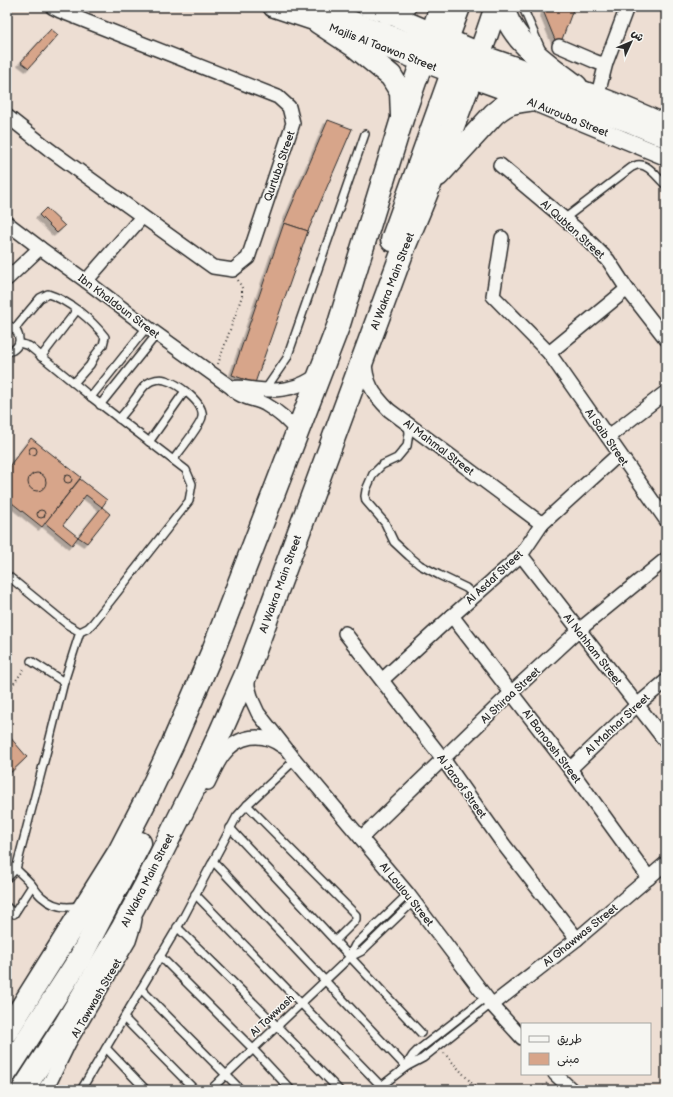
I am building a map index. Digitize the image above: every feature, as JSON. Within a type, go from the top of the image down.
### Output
[{"type":"highway","points":[[441,7],[452,58]]},
{"type":"highway","points":[[261,634],[267,582],[452,58],[459,7]]},
{"type":"highway","points":[[402,119],[496,7]]},
{"type":"highway","points":[[504,7],[510,26],[522,42],[547,64],[576,86]]},
{"type":"highway","points":[[315,15],[452,58],[632,122],[666,136]]},
{"type":"highway","points":[[9,1027],[119,852],[173,743],[214,648],[339,324],[402,119],[401,92],[391,76],[315,15]]},
{"type":"highway","name":"Al Wakra Main Street","points":[[25,1088],[65,1026],[136,902],[208,759],[247,672],[405,244],[432,182],[452,58]]},
{"type":"highway","points":[[432,182],[498,111],[512,102],[528,100]]},
{"type":"highway","points":[[7,1071],[80,958],[152,820],[199,713],[214,648]]},
{"type":"main road","name":"Majlis Al Taawon Street","points":[[273,7],[315,15]]},
{"type":"main road","points":[[367,7],[396,11],[452,58]]},
{"type":"street","name":"Qurtuba Street","points":[[52,7],[278,97],[289,107],[293,123],[248,258],[233,270]]},
{"type":"street","points":[[598,94],[606,63],[626,7]]},
{"type":"street","points":[[560,46],[599,63],[606,63]]},
{"type":"street","points":[[452,58],[576,86],[637,109],[666,123]]},
{"type":"street","name":"Al Aurouba Street","points":[[452,58],[528,100],[666,157]]},
{"type":"street","points":[[7,116],[50,150],[213,267],[233,270]]},
{"type":"street","name":"Al Qubtan Street","points":[[500,165],[580,232],[608,260],[627,289],[666,339]]},
{"type":"street","points":[[86,281],[142,217]]},
{"type":"street","name":"Ibn Khaldoun Street","points":[[7,223],[238,393],[263,403],[273,409],[291,424],[298,433]]},
{"type":"street","name":"Al Saib Street","points":[[502,238],[492,296],[549,353],[666,520]]},
{"type":"street","points":[[7,279],[40,248]]},
{"type":"street","points":[[549,353],[627,289]]},
{"type":"street","name":"Al Mahmal Street","points":[[365,352],[365,369],[369,384],[378,398],[389,410],[542,524]]},
{"type":"street","points":[[232,388],[238,387],[277,391],[289,389],[312,379],[321,371]]},
{"type":"street","points":[[608,437],[666,392]]},
{"type":"street","name":"Al Asdaf Street","points":[[382,680],[521,555],[542,524],[619,454]]},
{"type":"street","name":"Al Nahham Street","points":[[521,555],[666,742]]},
{"type":"street","name":"Al Shiraa Street","points":[[361,838],[579,630],[666,559]]},
{"type":"street","name":"Al Banoosh Street","points":[[452,616],[570,768],[649,878]]},
{"type":"street","name":"Al Jaroof Street","points":[[346,633],[443,759],[504,845],[577,939]]},
{"type":"street","name":"Al Loulou Street","points":[[247,672],[248,686],[258,713],[292,756],[411,898],[490,1002],[521,1037]]},
{"type":"street","name":"Al Mahhar Street","points":[[570,768],[637,705],[666,681]]},
{"type":"street","name":"Al Loulou Street","points":[[158,859],[179,837],[223,755],[231,746],[246,738],[254,736],[263,737],[271,739],[292,756]]},
{"type":"street","name":"Al Ghawwas Street","points":[[490,1002],[577,939],[666,863]]},
{"type":"street","points":[[556,1075],[572,1090]]},
{"type":"lane","points":[[524,7],[547,64]]},
{"type":"lane","points":[[265,390],[287,358],[365,134]]},
{"type":"lane","points":[[564,219],[636,165],[643,165],[648,168],[666,185]]},
{"type":"lane","points":[[15,329],[40,298],[48,294],[57,296],[77,310],[105,337],[102,346],[90,366],[74,383]]},
{"type":"lane","points":[[41,357],[77,310]]},
{"type":"lane","points":[[7,325],[15,329],[19,335],[19,343],[14,350],[7,352]]},
{"type":"lane","points":[[91,398],[152,331]]},
{"type":"lane","points":[[100,405],[152,331]]},
{"type":"lane","points":[[7,878],[16,869],[64,682],[80,632],[88,628],[93,623],[189,501],[192,484],[186,470],[91,398],[29,346],[19,343]]},
{"type":"lane","points":[[119,419],[147,383],[154,380],[163,379],[185,391],[201,409],[202,417],[194,432],[173,460]]},
{"type":"lane","points":[[149,442],[185,391]]},
{"type":"lane","points":[[408,424],[409,433],[407,446],[397,458],[382,465],[373,474],[366,490],[366,502],[385,523],[394,542],[409,556],[439,576],[459,585],[475,596]]},
{"type":"lane","points":[[7,575],[68,625],[80,632]]},
{"type":"lane","points":[[31,661],[64,682]]},
{"type":"lane","points":[[81,1090],[196,894],[237,816],[292,756]]},
{"type":"lane","points":[[247,805],[356,915],[355,921],[335,941]]},
{"type":"lane","points":[[230,828],[421,1033]]},
{"type":"lane","points":[[213,861],[406,1067]]},
{"type":"lane","points":[[7,865],[16,869],[42,897],[54,905],[69,908],[87,903]]},
{"type":"lane","points":[[7,908],[14,914],[32,886]]},
{"type":"lane","points":[[196,894],[301,1003],[379,1088],[406,1067],[419,1060],[438,1046],[490,1002]]},
{"type":"lane","name":"Al Tawwash","points":[[210,1090],[350,957],[362,951],[411,898]]},
{"type":"lane","points":[[177,927],[339,1090]]},
{"type":"lane","points":[[160,956],[292,1090]]},
{"type":"lane","points":[[141,989],[241,1090]]},
{"type":"lane","points":[[406,1067],[417,1051],[490,1002]]},
{"type":"lane","points":[[124,1018],[195,1090]]},
{"type":"lane","points":[[106,1048],[146,1090]]},
{"type":"path","points":[[214,375],[242,296],[242,288],[233,270]]},
{"type":"path","points":[[7,693],[31,661]]},
{"type":"path","points":[[438,1046],[478,1090]]},
{"type":"path","points":[[470,1090],[474,1086]]},
{"type":"building","points":[[546,7],[574,7],[561,42],[555,40],[544,13]]},
{"type":"building","points":[[51,29],[58,35],[29,68],[21,62]]},
{"type":"building","points":[[328,120],[352,129],[308,231],[284,223]]},
{"type":"building","points":[[46,208],[65,226],[57,233],[39,215]]},
{"type":"building","points":[[284,223],[308,231],[255,383],[232,375]]},
{"type":"building","points":[[31,438],[81,477],[42,527],[7,499],[7,469]]},
{"type":"building","points":[[31,447],[35,447],[37,451],[35,455],[31,455],[29,453],[29,449]]},
{"type":"building","points":[[37,473],[43,476],[46,482],[43,488],[37,491],[31,488],[28,482],[31,476]]},
{"type":"building","points":[[66,475],[70,475],[72,479],[70,483],[66,483],[64,481],[64,477]]},
{"type":"building","points":[[80,479],[107,500],[102,507],[86,495],[63,525],[78,537],[72,545],[45,523]]},
{"type":"building","points":[[102,507],[110,514],[87,543],[78,537]]},
{"type":"building","points":[[39,510],[43,510],[45,514],[43,518],[39,518],[37,516],[37,512]]},
{"type":"building","points":[[9,736],[27,757],[7,776],[7,738]]}]
